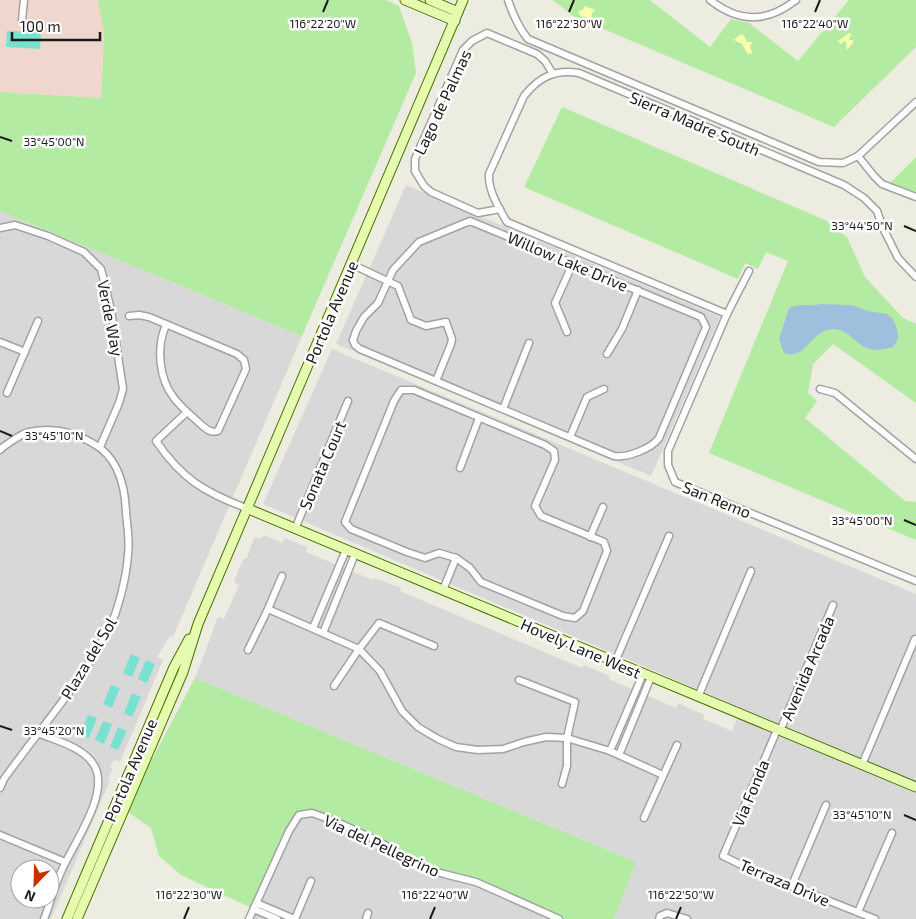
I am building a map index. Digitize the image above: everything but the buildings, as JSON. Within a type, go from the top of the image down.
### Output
[{"type":"main road","points":[[405,0],[457,16]]},
{"type":"main road","points":[[430,0],[457,16]]},
{"type":"main road","name":"Portola Avenue","points":[[77,919],[183,672],[198,624],[246,508],[463,0]]},
{"type":"main road","name":"Hovely Lane West","points":[[246,508],[916,787]]},
{"type":"main road","name":"Portola Avenue","points":[[67,919],[174,667],[198,624]]},
{"type":"main road","points":[[124,809],[121,804],[134,770],[134,762]]},
{"type":"street","points":[[22,20],[24,0]]},
{"type":"street","points":[[508,0],[513,16],[528,39],[819,162],[843,163],[858,156],[916,102]]},
{"type":"street","points":[[710,0],[720,8],[736,15],[753,18],[770,15],[786,8],[796,0]]},
{"type":"street","name":"Lago de Palmas","points":[[500,210],[478,212],[431,192],[424,186],[415,171],[415,160],[463,50],[472,41],[487,34],[537,54],[545,61],[553,74]]},
{"type":"street","name":"Sierra Madre South","points":[[553,74],[565,71],[578,74],[844,185],[864,198],[877,211],[898,258],[916,277]]},
{"type":"street","points":[[553,74],[532,86],[524,96],[489,174],[489,181],[500,210],[507,222],[727,314]]},
{"type":"street","points":[[858,156],[882,184],[916,197]]},
{"type":"street","name":"Willow Lake Drive","points":[[470,221],[573,262],[701,317],[706,327],[659,438],[654,444],[624,456],[619,457],[360,349],[353,340],[364,317],[378,303],[393,270],[419,242],[470,221]]},
{"type":"street","name":"Verde Way","points":[[0,228],[16,225],[48,236],[84,252],[102,269],[111,310],[123,389],[120,403],[100,447]]},
{"type":"street","points":[[567,332],[555,303],[573,262]]},
{"type":"street","points":[[351,264],[398,286],[412,320],[426,326],[446,322],[452,338],[451,344],[436,381]]},
{"type":"street","name":"San Remo","points":[[749,270],[727,314],[668,451],[668,465],[675,482],[916,581]]},
{"type":"street","points":[[607,354],[622,329],[638,290]]},
{"type":"street","points":[[128,316],[139,315],[166,325],[237,354],[244,360],[246,369],[221,428],[215,432],[207,430],[175,400],[169,391],[161,364],[160,342],[166,325]]},
{"type":"street","points":[[7,393],[38,321]]},
{"type":"street","points":[[0,342],[25,352]]},
{"type":"street","points":[[503,409],[529,343]]},
{"type":"street","points":[[570,437],[587,396],[604,389]]},
{"type":"street","points":[[401,390],[414,390],[479,418],[545,445],[554,451],[555,460],[535,506],[542,516],[604,542],[607,551],[583,611],[575,618],[563,616],[481,582],[470,568],[456,558],[439,553],[425,558],[351,529],[345,522],[394,401],[401,390]]},
{"type":"street","points":[[820,390],[835,394],[916,459]]},
{"type":"street","name":"Sonata Court","points":[[295,529],[348,401]]},
{"type":"street","points":[[187,412],[156,441],[167,457],[185,476],[204,490],[246,508]]},
{"type":"street","points":[[460,468],[479,418]]},
{"type":"street","name":"Plaza del Sol","points":[[0,450],[3,446],[28,432],[55,430],[79,435],[100,447],[114,462],[126,495],[128,554],[120,601],[109,630],[72,688],[4,779],[0,788]]},
{"type":"street","points":[[590,537],[603,507]]},
{"type":"street","points":[[615,662],[669,536]]},
{"type":"street","points":[[313,628],[346,550]]},
{"type":"street","points":[[323,632],[355,554]]},
{"type":"street","points":[[443,590],[456,558]]},
{"type":"street","points":[[698,696],[751,571]]},
{"type":"street","points":[[248,650],[282,576]]},
{"type":"street","points":[[324,602],[334,606]]},
{"type":"street","name":"Avenida Arcada","points":[[779,730],[833,605]]},
{"type":"street","points":[[268,609],[359,649],[380,671],[402,711],[418,727],[438,740],[456,747],[478,750],[503,749],[546,737],[567,738],[610,751],[664,775]]},
{"type":"street","points":[[334,686],[359,649],[380,623],[434,646]]},
{"type":"street","points":[[862,765],[915,640]]},
{"type":"street","points":[[610,751],[647,675]]},
{"type":"street","points":[[619,755],[647,675]]},
{"type":"street","points":[[519,680],[575,702],[567,738],[568,766],[562,784]]},
{"type":"street","points":[[621,725],[630,728]]},
{"type":"street","name":"Via Fonda","points":[[724,856],[779,730]]},
{"type":"street","points":[[38,733],[84,754],[94,766],[99,783],[93,805],[65,862],[44,919]]},
{"type":"street","points":[[644,818],[677,744]]},
{"type":"street","points":[[792,885],[826,805]]},
{"type":"street","name":"Via del Pellegrino","points":[[249,919],[289,831],[299,815],[312,813],[337,822],[380,842],[417,865],[476,882],[559,919]]},
{"type":"street","points":[[858,912],[892,833]]},
{"type":"street","points":[[0,835],[65,862]]},
{"type":"street","name":"Terraza Drive","points":[[724,856],[756,872],[875,919]]},
{"type":"street","points":[[277,919],[256,910],[255,906],[259,904],[294,919],[311,881]]},
{"type":"street","points":[[659,919],[660,916],[667,913],[687,919]]},
{"type":"shaded area","points":[[0,0],[98,0],[104,33],[101,98],[0,92]]},
{"type":"shaded area","points":[[98,0],[386,0],[399,6],[412,43],[416,73],[302,336],[0,211],[0,92],[101,98],[104,33]]},
{"type":"shaded area","points":[[553,0],[650,0],[710,47],[731,19],[749,23],[798,61],[849,0],[916,0],[916,47],[834,127],[573,16]]},
{"type":"shaded area","points":[[7,31],[41,32],[40,49],[6,47]]},
{"type":"shaded area","points":[[562,107],[825,220],[847,237],[865,277],[903,318],[916,324],[916,403],[833,344],[813,364],[808,393],[817,401],[805,418],[905,501],[916,502],[916,540],[709,453],[788,261],[766,252],[758,269],[745,263],[738,279],[524,187]]},
{"type":"shaded area","points":[[916,157],[916,192],[890,183]]},
{"type":"shaded area","points":[[406,185],[720,317],[651,476],[336,344]]},
{"type":"shaded area","points":[[0,211],[302,336],[173,637],[170,636],[157,657],[163,660],[120,762],[114,759],[110,767],[113,769],[108,779],[110,780],[60,898],[60,859],[10,859],[10,909],[55,909],[51,919],[0,919]]},
{"type":"shaded area","points":[[820,304],[851,305],[868,311],[887,314],[893,319],[898,339],[893,347],[873,350],[860,344],[843,331],[833,329],[819,334],[798,353],[784,353],[779,339],[789,308]]},
{"type":"shaded area","points":[[332,349],[916,594],[916,919],[614,919],[636,862],[195,678],[218,617],[224,619],[239,585],[234,582],[243,559],[246,559],[254,538],[262,538],[264,535],[282,543],[285,538],[307,547],[306,552],[373,580],[375,578],[401,588],[400,591],[582,668],[584,665],[610,676],[609,679],[676,708],[678,703],[704,715],[703,719],[732,731],[741,708],[263,504]]},
{"type":"shaded area","points":[[131,654],[140,658],[132,677],[123,673]]},
{"type":"shaded area","points":[[146,660],[155,664],[147,683],[138,679]]},
{"type":"shaded area","points":[[195,678],[636,862],[614,919],[559,919],[312,813],[299,815],[256,910],[181,875],[159,856],[151,828],[125,810]]},
{"type":"shaded area","points":[[111,685],[120,688],[112,708],[103,704]]},
{"type":"shaded area","points":[[132,693],[141,697],[132,717],[124,713]]},
{"type":"shaded area","points":[[88,715],[97,718],[89,738],[80,734]]},
{"type":"shaded area","points":[[103,721],[112,724],[104,744],[95,740]]},
{"type":"shaded area","points":[[118,727],[127,731],[118,750],[110,747]]},
{"type":"shaded area","points":[[312,813],[559,919],[248,919],[299,815]]},
{"type":"sand","points":[[585,6],[595,10],[592,13],[591,19],[579,14],[579,11],[583,10]]},
{"type":"sand","points":[[849,33],[851,34],[849,40],[853,40],[853,43],[847,50],[846,42],[844,41],[841,44],[838,41]]},
{"type":"sand","points":[[741,34],[747,42],[752,42],[750,47],[751,54],[747,53],[742,44],[734,40]]}]
